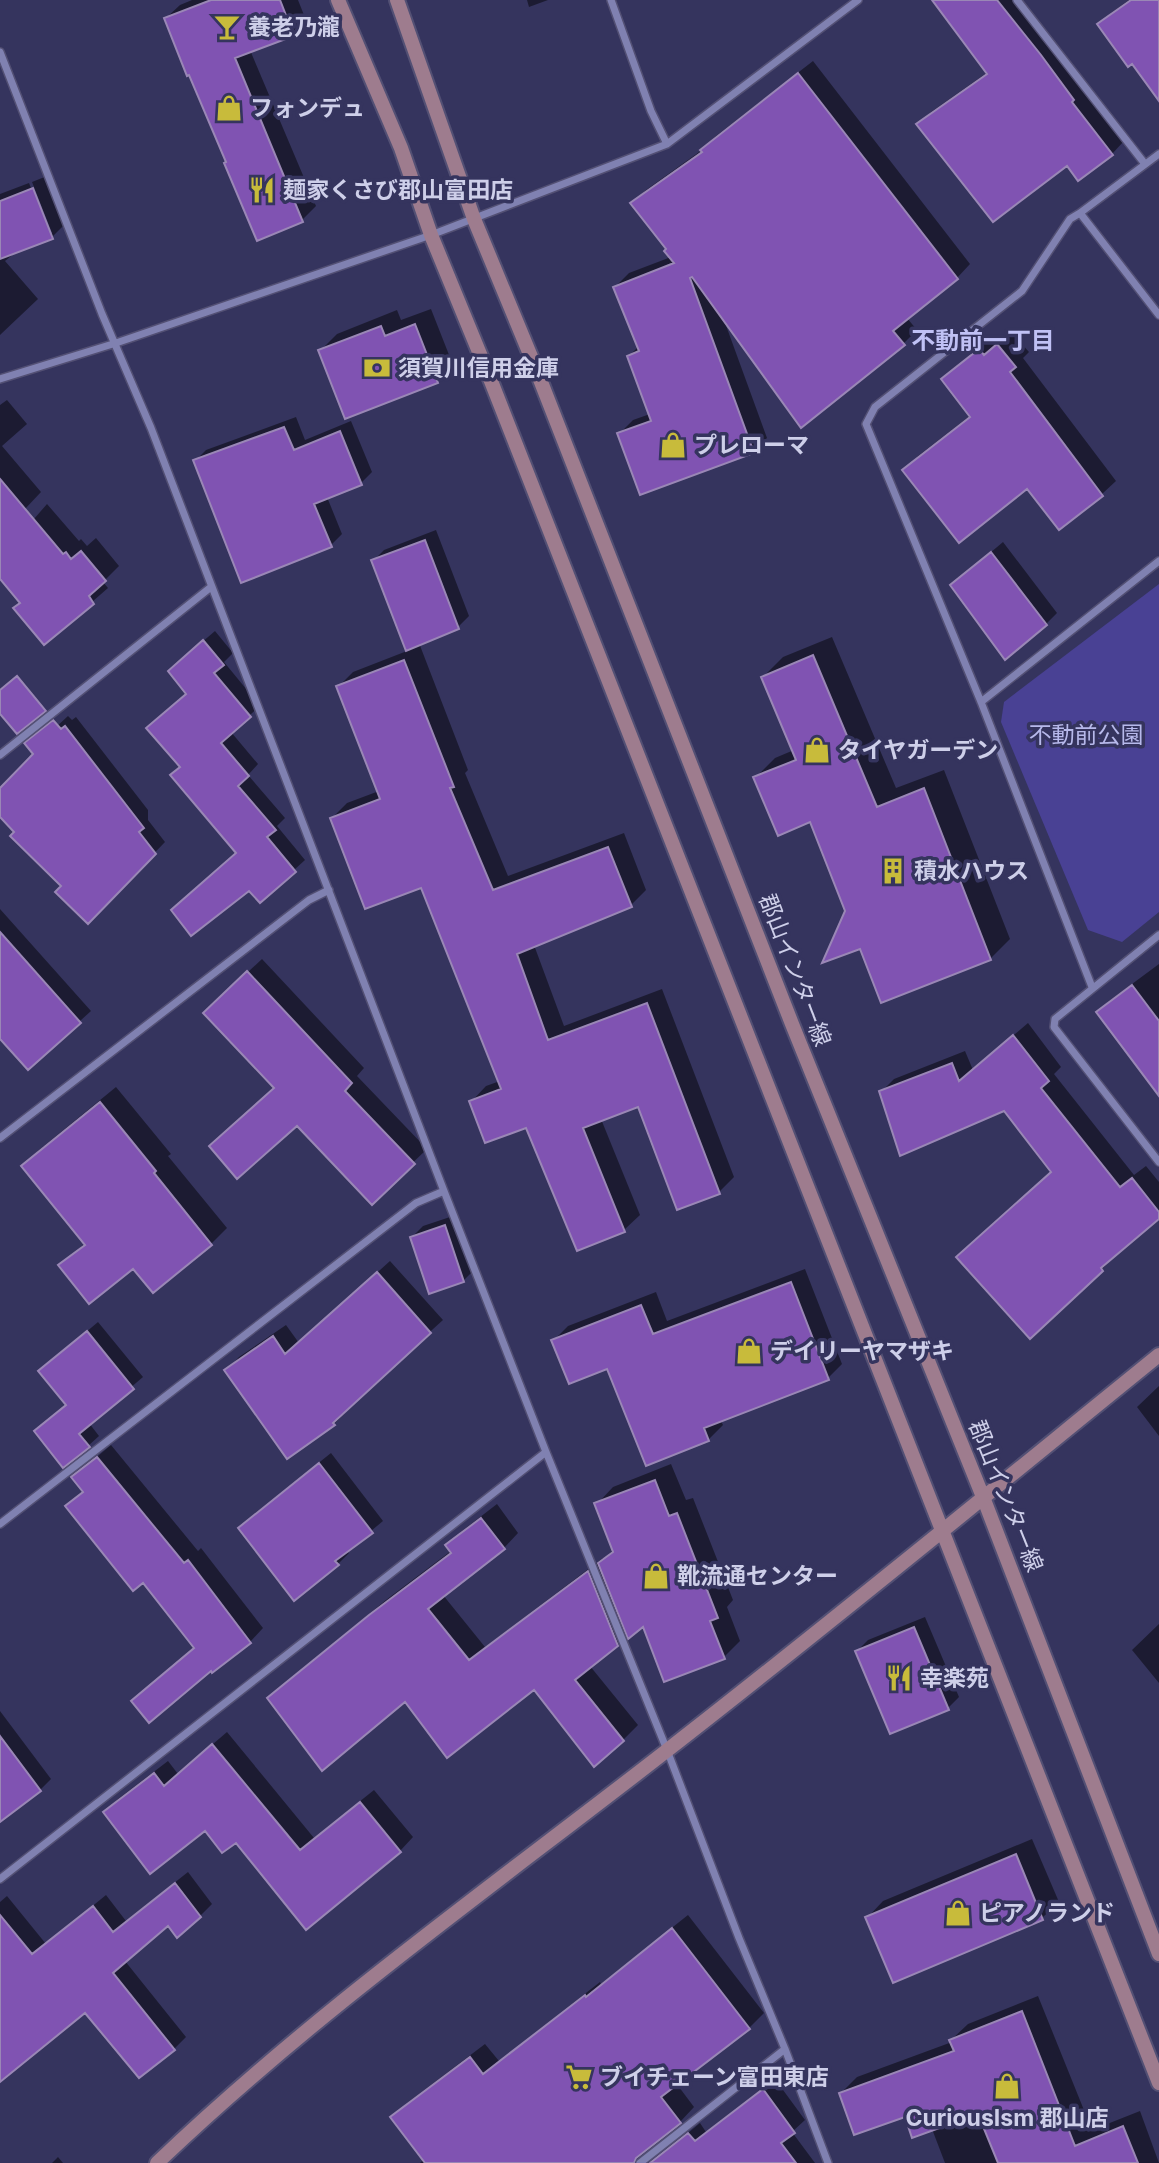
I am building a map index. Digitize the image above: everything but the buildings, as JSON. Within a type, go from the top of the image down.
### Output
[{"type":"street","points":[[338,0],[401,148],[431,235],[491,381],[1159,2082]]},
{"type":"street","name":"郡山インター線","points":[[397,0],[474,219],[534,364],[797,1037],[983,1497],[1159,1954]]},
{"type":"street","points":[[611,0],[651,111],[667,144]]},
{"type":"street","points":[[0,379],[431,235],[667,144],[858,0]]},
{"type":"street","points":[[1017,0],[1145,164]]},
{"type":"street","points":[[0,52],[102,314],[151,428],[444,1191],[828,2163]]},
{"type":"street","points":[[1092,987],[981,702],[866,424],[875,407],[1022,290],[1070,219],[1159,154]]},
{"type":"street","points":[[1080,213],[1159,315]]},
{"type":"street","points":[[981,702],[1159,561]]},
{"type":"street","points":[[0,755],[211,587]]},
{"type":"street","points":[[0,1138],[309,900],[329,890]]},
{"type":"street","points":[[1159,934],[1055,1019],[1054,1027],[1159,1162]]},
{"type":"street","points":[[0,1524],[416,1203],[444,1191]]},
{"type":"street","points":[[157,2163],[212,2110],[307,2029],[667,1750],[1159,1355]]},
{"type":"street","points":[[0,1879],[546,1451]]},
{"type":"street","points":[[640,2163],[785,2049]]},
{"type":"green space","name":"不動前公園","points":[[1159,584],[1159,912],[1122,942],[1088,930],[1001,722],[1004,702]]},
{"type":"place","name":"養老乃瀧","points":[[227,27]]},
{"type":"place","name":"フォンデュ","points":[[229,108]]},
{"type":"place","name":"麺家くさび郡山富田店","points":[[262,190]]},
{"type":"place","name":"須賀川信用金庫","points":[[377,368]]},
{"type":"place","name":"プレローマ","points":[[673,445]]},
{"type":"place","name":"タイヤガーデン","points":[[817,750]]},
{"type":"place","name":"積水ハウス","points":[[893,871]]},
{"type":"place","name":"デイリーヤマザキ","points":[[749,1351]]},
{"type":"place","name":"靴流通センター","points":[[656,1576]]},
{"type":"place","name":"幸楽苑","points":[[899,1678]]},
{"type":"place","name":"ピアノランド","points":[[958,1913]]},
{"type":"place","name":"ブイチェーン富田東店","points":[[579,2077]]},
{"type":"place","name":"CuriousIsm 郡山店","points":[[1007,2086]]},
{"type":"district","name":"不動前一丁目","points":[[983,341]]}]
